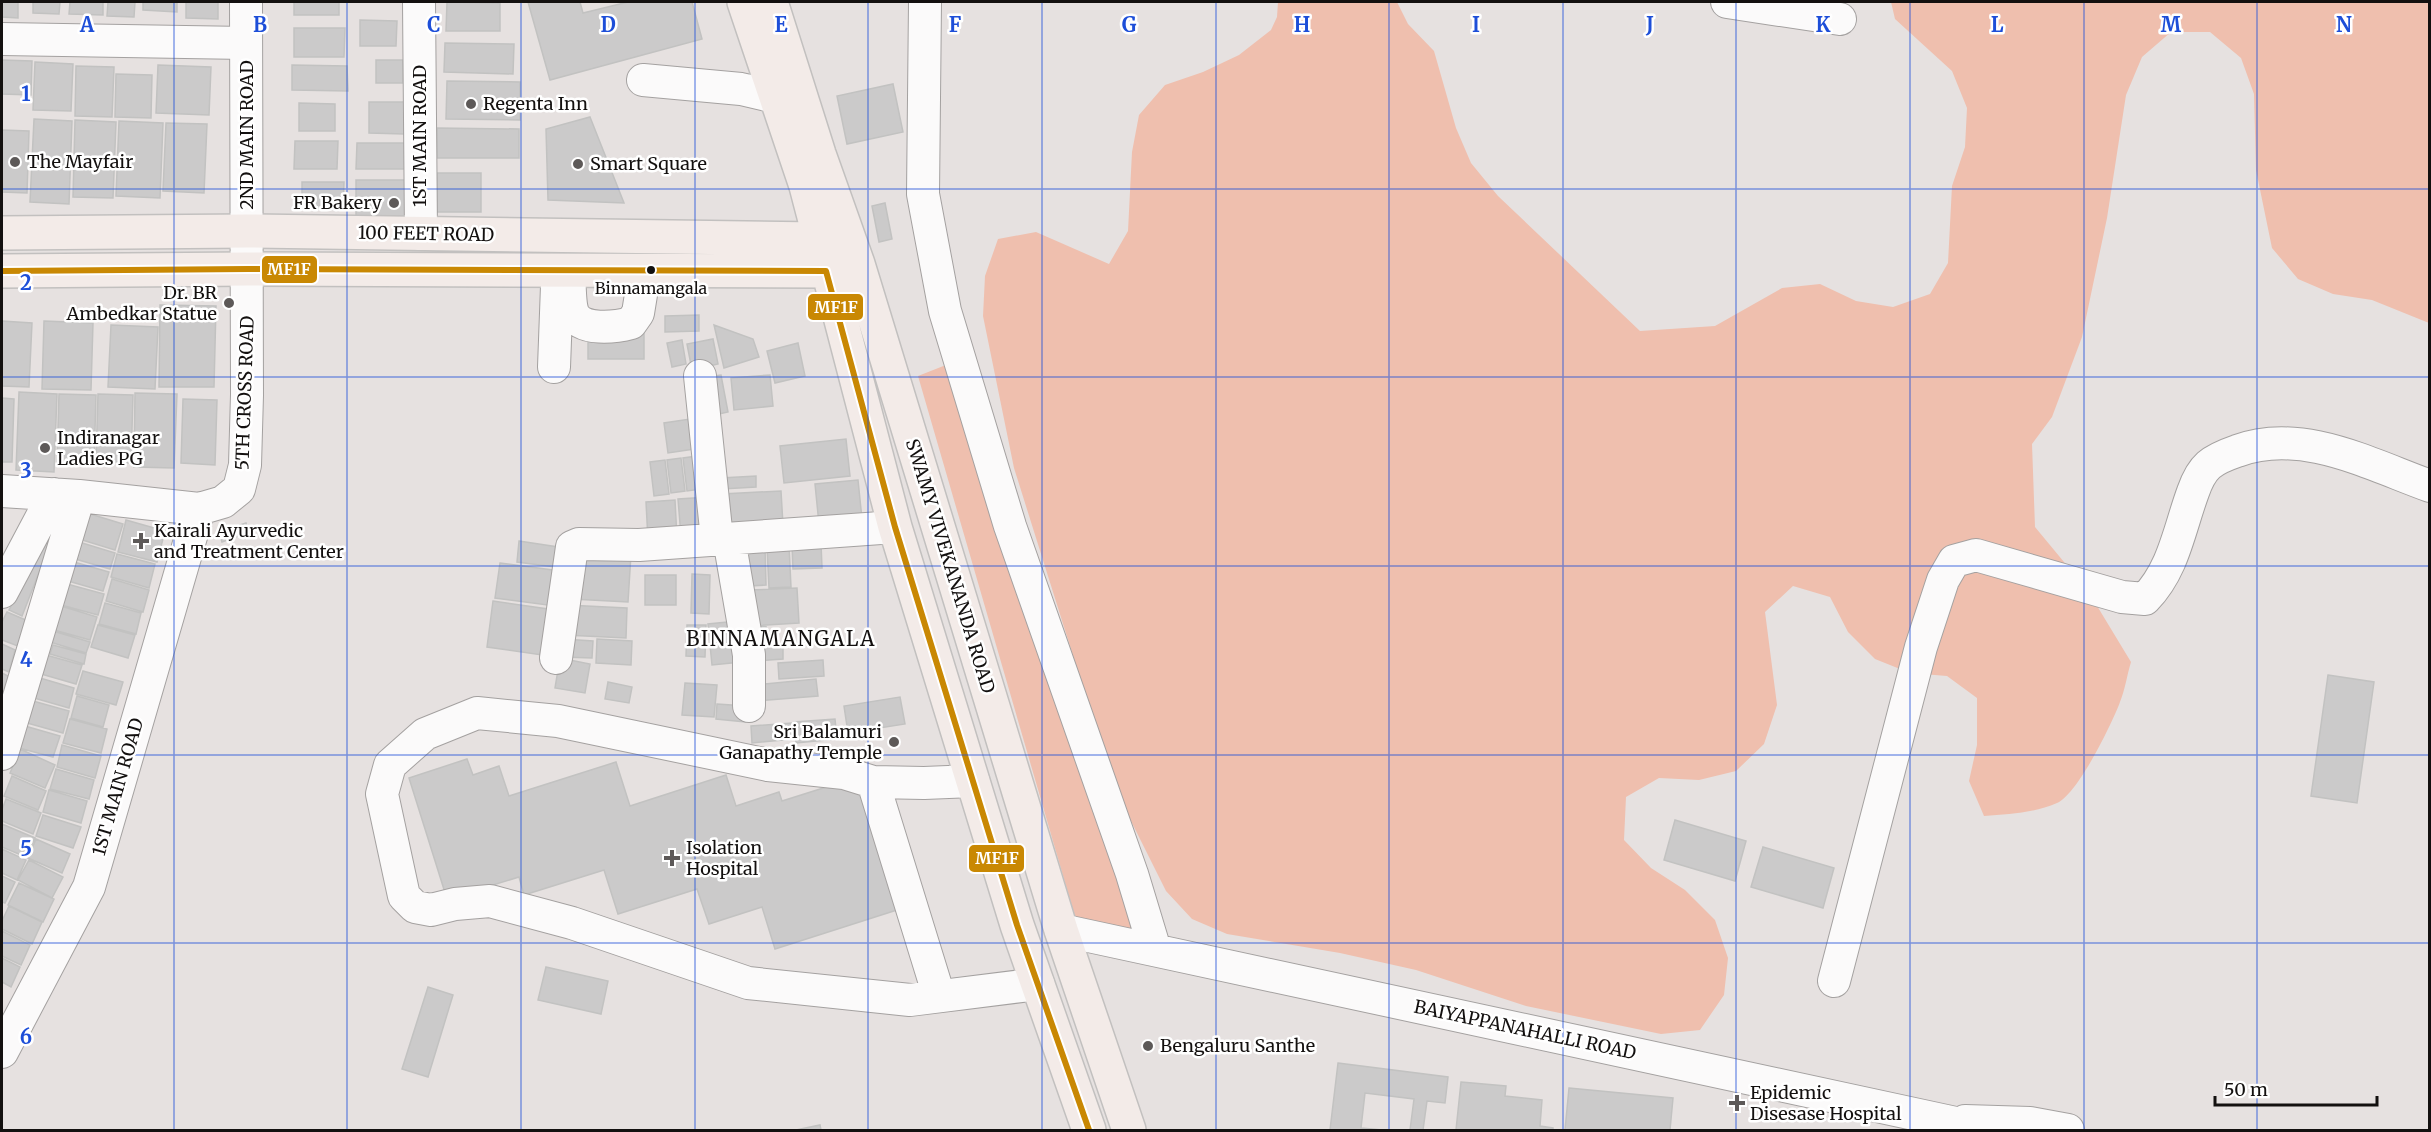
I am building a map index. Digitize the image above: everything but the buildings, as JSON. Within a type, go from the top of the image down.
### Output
[{"type":"main road","name":"SWAMY VIVEKANANDA ROAD","points":[[744,2],[806,186],[842,247]]},
{"type":"main road","name":"SWAMY VIVEKANANDA ROAD","points":[[771,2],[819,154],[842,247],[1061,930],[1129,1131]]},
{"type":"main road","name":"100 FEET ROAD","points":[[2,233],[248,231],[842,247]]},
{"type":"main road","name":"SWAMY VIVEKANANDA ROAD","points":[[842,247],[826,270],[895,527],[1017,925],[1089,1131]]},
{"type":"main road","name":"100 FEET ROAD","points":[[2,271],[826,270]]},
{"type":"street","name":"2ND MAIN ROAD","points":[[246,2],[248,269]]},
{"type":"street","name":"1ST MAIN ROAD","points":[[419,2],[421,234]]},
{"type":"street","points":[[925,2],[922,194],[945,311],[1010,526],[1132,874],[1155,950]]},
{"type":"street","points":[[1727,2],[1840,19]]},
{"type":"street","points":[[2,39],[246,43]]},
{"type":"street","points":[[643,80],[741,89],[776,97]]},
{"type":"street","name":"5TH CROSS ROAD","points":[[2,491],[199,508],[223,502],[239,489],[245,465],[248,269]]},
{"type":"street","points":[[563,270],[573,314],[582,323],[593,326],[619,326],[631,323],[638,312],[645,270]]},
{"type":"street","points":[[554,367],[563,270]]},
{"type":"street","points":[[700,376],[723,539],[749,655],[749,706]]},
{"type":"street","points":[[1834,981],[1921,647],[1943,580],[1954,561],[1976,555],[2122,597],[2145,599],[2159,584],[2176,546],[2202,469],[2224,455],[2254,444],[2292,442],[2314,446],[2430,486]]},
{"type":"street","points":[[2,592],[66,495]]},
{"type":"street","points":[[2,754],[66,495]]},
{"type":"street","name":"1ST MAIN ROAD","points":[[2,1052],[89,887],[199,508]]},
{"type":"street","points":[[556,658],[572,547],[579,544],[639,545],[895,527]]},
{"type":"street","points":[[973,781],[873,782],[844,773],[768,765],[558,721],[477,713],[425,734],[390,765],[382,794],[404,896],[415,907],[432,910],[455,904],[490,901],[572,923],[748,983],[910,1000],[1038,984]]},
{"type":"street","points":[[873,782],[939,996]]},
{"type":"street","name":"BAIYAPPANAHALLI ROAD","points":[[1061,930],[1988,1131]]},
{"type":"street","points":[[1955,1125],[2030,1123],[2068,1131]]},
{"type":"shaded area","points":[[1278,2],[1397,2],[1408,24],[1434,51],[1456,128],[1471,163],[1498,196],[1640,331],[1715,326],[1782,288],[1820,284],[1856,301],[1893,307],[1930,294],[1948,263],[1952,186],[1965,147],[1967,108],[1952,71],[1895,19],[1891,2],[2429,2],[2429,323],[2372,300],[2333,294],[2298,279],[2272,248],[2256,170],[2254,94],[2241,58],[2210,32],[2171,32],[2142,57],[2126,95],[2107,218],[2082,337],[2052,417],[2032,444],[2035,527],[2088,591],[2131,662],[2122,697],[2110,726],[2084,773],[2065,797],[2057,803],[2039,809],[1984,816],[1969,781],[1977,745],[1977,698],[1947,676],[1910,673],[1875,659],[1848,632],[1830,597],[1793,586],[1765,612],[1777,705],[1764,744],[1736,771],[1699,780],[1659,778],[1626,797],[1624,840],[1651,868],[1685,890],[1715,920],[1728,958],[1724,995],[1700,1030],[1661,1034],[1526,1006],[1416,970],[1340,953],[1227,934],[1192,919],[1166,891],[1115,789],[1014,468],[983,316],[985,276],[998,239],[1036,232],[1109,264],[1128,231],[1132,152],[1139,115],[1165,85],[1203,72],[1239,55],[1271,30],[1277,17]]},
{"type":"shaded area","points":[[951,363],[1140,931],[1075,917],[918,376]]},
{"type":"transit line","name":"MF1F","points":[[2,271],[248,269],[826,271],[895,527],[1017,925],[1089,1130]]},
{"type":"place","name":"Regenta Inn","points":[[471,104]]},
{"type":"place","name":"The Mayfair","points":[[15,162]]},
{"type":"place","name":"Smart Square","points":[[578,164]]},
{"type":"place","name":"FR Bakery","points":[[394,203]]},
{"type":"place","name":"Binnamangala","points":[[651,270]]},
{"type":"place","name":"Dr. BR Ambedkar Statue","points":[[229,303]]},
{"type":"place","name":"Indiranagar Ladies PG","points":[[45,448]]},
{"type":"place","name":"Kairali Ayurvedic and Treatment Center","points":[[141,541]]},
{"type":"place","name":"Sri Balamuri Ganapathy Temple","points":[[894,742]]},
{"type":"place","name":"Isolation Hospital","points":[[672,858]]},
{"type":"place","name":"Bengaluru Santhe","points":[[1148,1046]]},
{"type":"place","name":"Epidemic Disesase Hospital","points":[[1737,1103]]},
{"type":"district","name":"BINNAMANGALA","points":[[781,639]]}]
